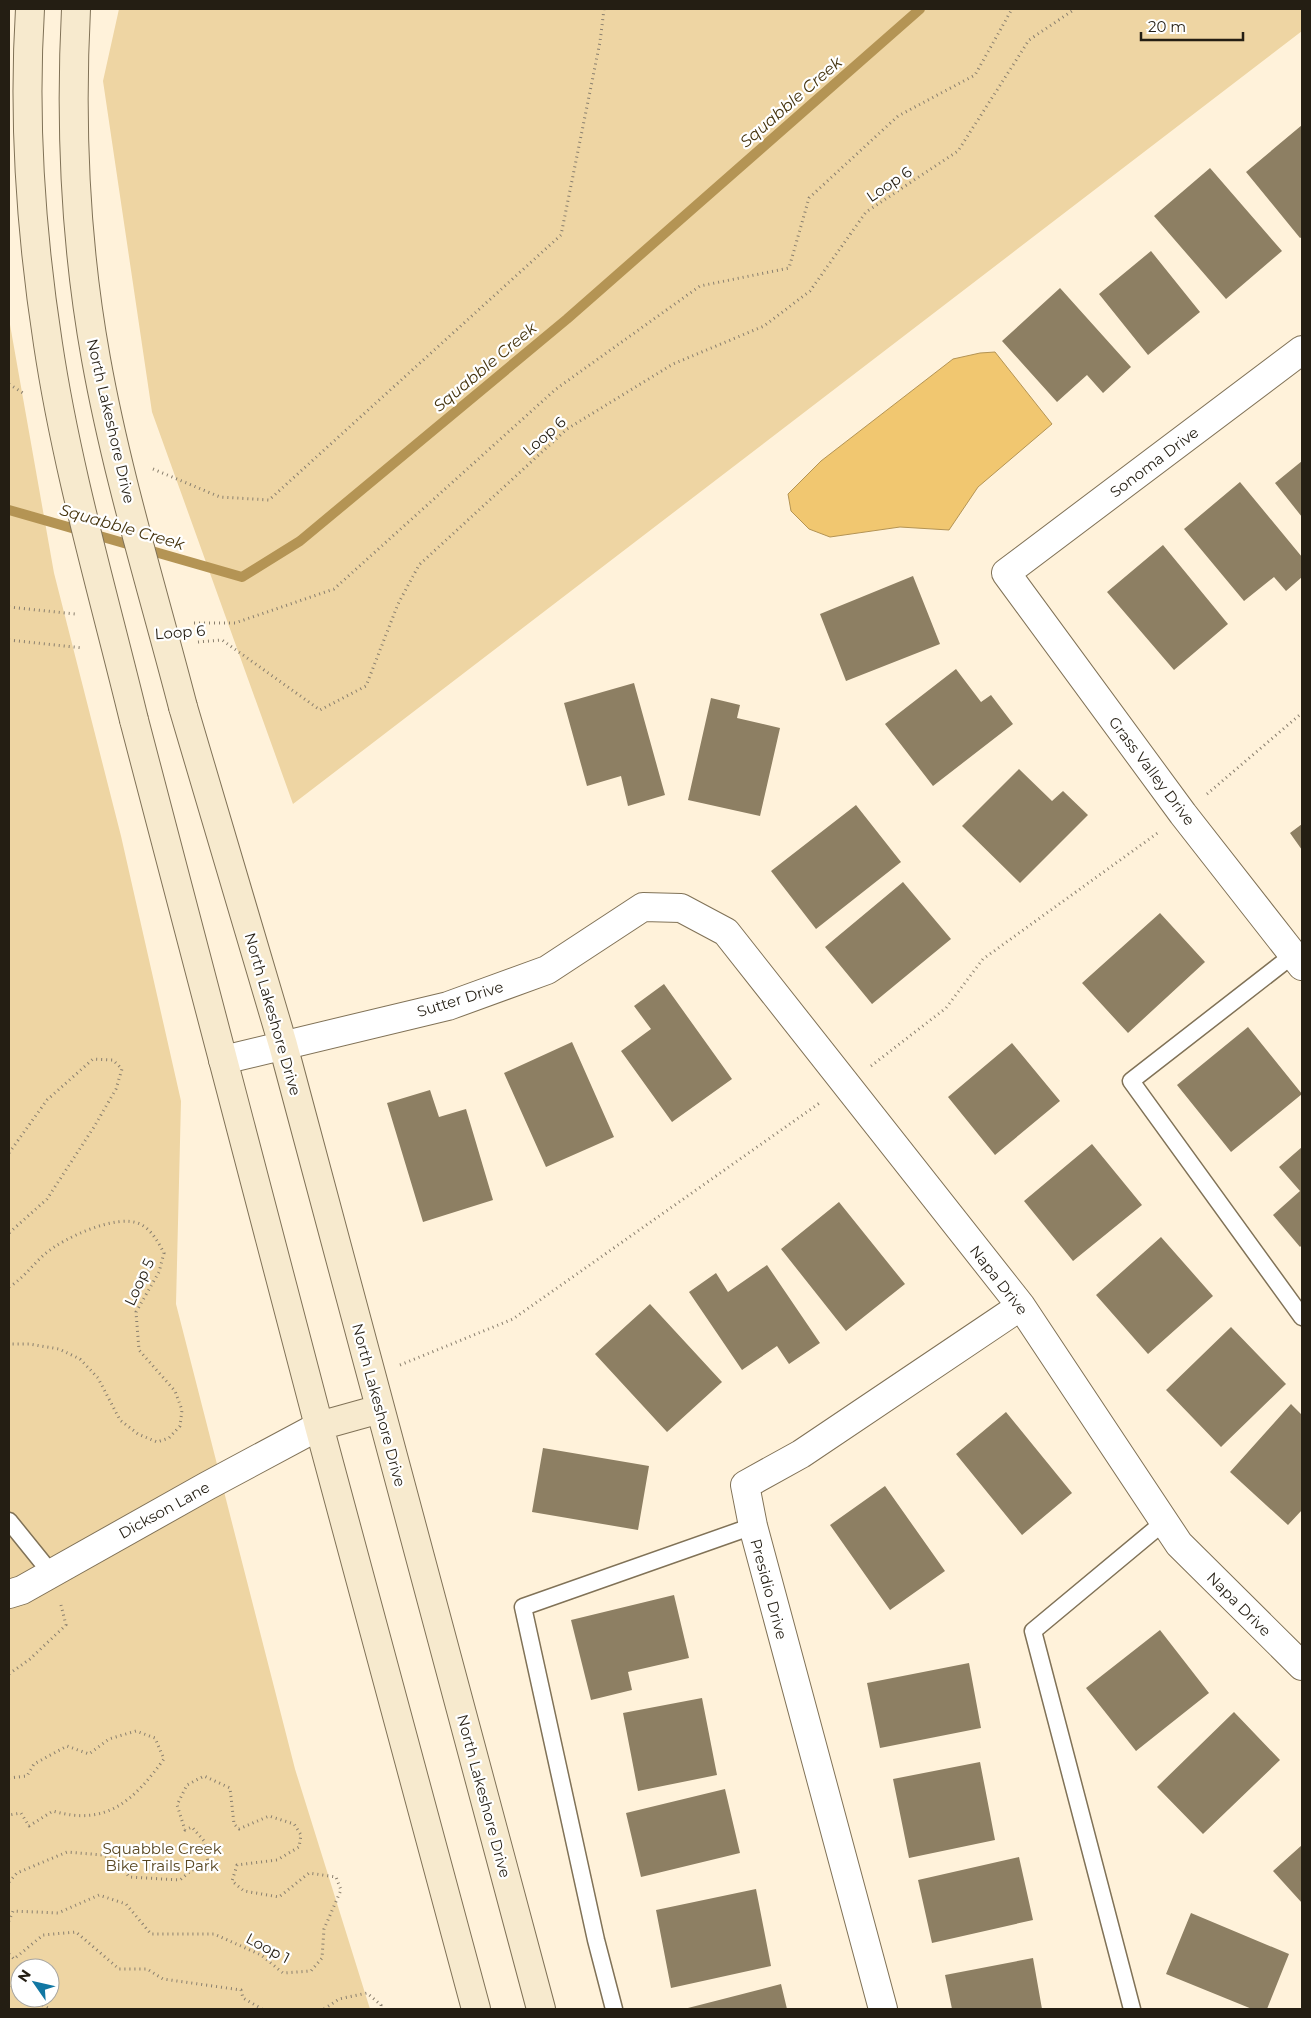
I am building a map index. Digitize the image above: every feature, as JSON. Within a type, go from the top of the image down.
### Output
[{"type":"main road","points":[[30,9],[28,127],[31,202],[48,344],[71,461],[134,720],[319,1426],[476,2009]]},
{"type":"main road","name":"North Lakeshore Drive","points":[[76,9],[73,125],[77,210],[88,313],[120,470],[183,707],[283,1045],[541,2009]]},
{"type":"main road","points":[[319,1426],[380,1409]]},
{"type":"street","name":"Sonoma Drive","points":[[1006,573],[1302,350]]},
{"type":"street","name":"Grass Valley Drive","points":[[1006,573],[1183,814],[1298,960]]},
{"type":"street","name":"Sutter Drive","points":[[223,1060],[448,1006],[547,970],[643,907],[681,908]]},
{"type":"street","name":"Napa Drive","points":[[681,908],[726,932],[1021,1306],[1179,1544],[1302,1666]]},
{"type":"street","name":"Presidio Drive","points":[[882,2009],[753,1526],[745,1485],[802,1454],[1021,1306]]},
{"type":"street","name":"Dickson Lane","points":[[9,1594],[51,1573],[319,1426]]},
{"type":"lane","points":[[1298,960],[1131,1081],[1302,1317]]},
{"type":"lane","points":[[9,1521],[51,1573]]},
{"type":"lane","points":[[1132,2009],[1033,1631],[1164,1522]]},
{"type":"lane","points":[[614,2009],[596,1940],[523,1607],[753,1526]]},
{"type":"path","points":[[151,468],[220,497],[268,500],[562,236],[600,42],[604,9]]},
{"type":"path","name":"Loop 6","points":[[188,623],[235,622],[334,589],[556,389],[700,286],[789,268],[809,198],[898,116],[975,75],[1012,9]]},
{"type":"path","name":"Loop 6","points":[[193,642],[222,640],[320,710],[366,686],[398,604],[419,565],[567,429],[673,364],[764,326],[810,291],[866,212],[958,151],[1029,40],[1075,9]]},
{"type":"path","points":[[9,384],[25,394]]},
{"type":"path","points":[[9,607],[80,614]]},
{"type":"path","points":[[9,640],[87,649]]},
{"type":"path","points":[[9,1153],[47,1100],[93,1059],[113,1060],[122,1069],[116,1089],[94,1127],[47,1199],[9,1232]]},
{"type":"path","name":"Loop 5","points":[[9,1286],[19,1281],[46,1252],[73,1236],[99,1226],[118,1222],[138,1223],[154,1234],[164,1253],[159,1272],[136,1312],[139,1350],[175,1391],[182,1410],[180,1426],[169,1438],[157,1442],[138,1434],[120,1420],[98,1378],[80,1359],[59,1349],[29,1344],[9,1344]]},
{"type":"path","points":[[9,1674],[30,1659],[66,1624],[51,1573]]},
{"type":"path","points":[[9,1778],[27,1776],[34,1764],[67,1746],[90,1754],[109,1739],[136,1731],[156,1738],[164,1759],[144,1787],[111,1812],[68,1816],[52,1811],[29,1826],[20,1813],[9,1815]]},
{"type":"path","name":"Loop 1","points":[[9,1882],[17,1873],[67,1852],[103,1855],[119,1862],[129,1877],[180,1880],[192,1870],[209,1868],[205,1842],[192,1827],[185,1830],[176,1806],[187,1785],[204,1776],[230,1788],[234,1824],[240,1829],[269,1816],[294,1824],[301,1835],[299,1847],[278,1860],[237,1865],[232,1881],[244,1891],[279,1897],[309,1873],[336,1877],[342,1890],[324,1929],[322,1958],[312,1971],[283,1973],[261,1955],[214,1934],[151,1934],[126,1904],[99,1895],[58,1914],[13,1911],[9,1921]]},
{"type":"path","points":[[9,1954],[14,1959],[43,1935],[76,1932],[119,1969],[147,1969],[163,1979],[241,1990],[243,1998],[262,2009]]},
{"type":"path","points":[[324,2009],[339,1999],[367,1993],[381,2005],[380,2009]]},
{"type":"green space","points":[[119,9],[1302,9],[1302,31],[293,804],[152,412],[103,81]]},
{"type":"green space","name":"Squabble Creek Bike Trails Park","points":[[9,319],[54,573],[121,836],[181,1101],[176,1304],[295,1769],[370,2009],[9,2009]]},
{"type":"shaded area","points":[[995,352],[1052,424],[978,487],[949,530],[900,527],[830,537],[809,529],[791,511],[788,494],[821,461],[953,359]]},
{"type":"building","points":[[1302,125],[1302,237],[1300,238],[1246,172]]},
{"type":"building","points":[[1210,168],[1282,251],[1226,299],[1154,216]]},
{"type":"building","points":[[1151,251],[1200,312],[1148,355],[1099,294]]},
{"type":"building","points":[[1060,288],[1131,367],[1103,393],[1087,375],[1057,402],[1002,341]]},
{"type":"building","points":[[1302,461],[1302,517],[1275,483]]},
{"type":"building","points":[[1240,482],[1302,557],[1302,577],[1286,591],[1274,577],[1244,601],[1184,529]]},
{"type":"building","points":[[1163,545],[1228,624],[1174,670],[1107,592]]},
{"type":"building","points":[[913,576],[940,644],[846,681],[820,614]]},
{"type":"building","points":[[956,669],[981,702],[991,695],[1013,724],[933,786],[885,724]]},
{"type":"building","points":[[634,683],[665,795],[628,806],[621,776],[587,786],[564,703]]},
{"type":"building","points":[[711,698],[740,705],[737,718],[780,728],[760,816],[688,800]]},
{"type":"building","points":[[1019,769],[1052,801],[1063,791],[1088,815],[1020,883],[962,826]]},
{"type":"building","points":[[856,805],[901,862],[816,929],[771,871]]},
{"type":"building","points":[[1302,824],[1302,850],[1290,833]]},
{"type":"building","points":[[903,882],[951,939],[872,1004],[825,947]]},
{"type":"building","points":[[1160,913],[1205,962],[1128,1033],[1082,983]]},
{"type":"building","points":[[664,984],[732,1079],[672,1122],[621,1051],[651,1029],[634,1006]]},
{"type":"building","points":[[1248,1027],[1302,1094],[1231,1152],[1177,1085]]},
{"type":"building","points":[[572,1042],[614,1137],[546,1167],[504,1073]]},
{"type":"building","points":[[1012,1043],[1060,1101],[995,1155],[948,1097]]},
{"type":"building","points":[[430,1090],[439,1117],[466,1109],[493,1200],[423,1222],[387,1103]]},
{"type":"building","points":[[1092,1144],[1142,1205],[1073,1261],[1024,1201]]},
{"type":"building","points":[[1302,1147],[1302,1245],[1300,1247],[1273,1215],[1300,1191],[1279,1167]]},
{"type":"building","points":[[839,1202],[905,1284],[846,1331],[781,1249]]},
{"type":"building","points":[[1161,1237],[1213,1296],[1148,1354],[1096,1295]]},
{"type":"building","points":[[767,1265],[820,1343],[789,1364],[777,1346],[742,1370],[689,1292],[716,1273],[728,1292]]},
{"type":"building","points":[[650,1304],[722,1382],[667,1432],[595,1354]]},
{"type":"building","points":[[1231,1327],[1286,1384],[1221,1447],[1166,1390]]},
{"type":"building","points":[[1291,1404],[1302,1415],[1302,1510],[1288,1525],[1230,1472]]},
{"type":"building","points":[[1006,1412],[1072,1493],[1022,1535],[956,1454]]},
{"type":"building","points":[[543,1448],[649,1466],[638,1530],[532,1512]]},
{"type":"building","points":[[885,1486],[945,1571],[890,1610],[830,1525]]},
{"type":"building","points":[[674,1595],[689,1658],[628,1672],[632,1690],[591,1700],[571,1620]]},
{"type":"building","points":[[1160,1630],[1209,1693],[1136,1751],[1086,1688]]},
{"type":"building","points":[[969,1663],[981,1728],[880,1748],[867,1683]]},
{"type":"building","points":[[702,1698],[717,1775],[638,1791],[623,1713]]},
{"type":"building","points":[[1234,1712],[1280,1760],[1203,1834],[1157,1787]]},
{"type":"building","points":[[980,1762],[995,1840],[909,1858],[893,1779]]},
{"type":"building","points":[[725,1789],[740,1853],[641,1877],[626,1813]]},
{"type":"building","points":[[1302,1845],[1302,1903],[1273,1871]]},
{"type":"building","points":[[1019,1857],[1033,1920],[932,1943],[918,1880]]},
{"type":"building","points":[[756,1889],[771,1966],[671,1988],[656,1910]]},
{"type":"building","points":[[1191,1913],[1289,1954],[1267,2009],[1252,2009],[1166,1974]]},
{"type":"building","points":[[1033,1958],[1042,2009],[952,2009],[945,1975]]},
{"type":"building","points":[[781,1984],[787,2009],[684,2009]]},
{"type":"waterway","name":"Squabble Creek","points":[[9,510],[242,577],[300,541],[567,319],[920,9]]}]
